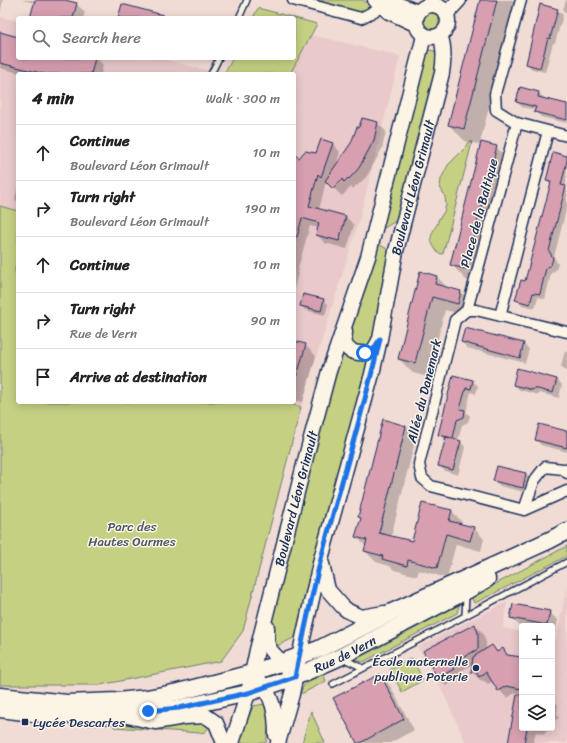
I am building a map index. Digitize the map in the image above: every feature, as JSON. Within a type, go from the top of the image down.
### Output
[{"type":"main road","points":[[446,14],[459,0]]},
{"type":"main road","points":[[381,2],[389,12],[425,10],[434,5],[442,8],[446,14],[448,22],[440,36],[432,38],[424,36],[418,31],[425,10]]},
{"type":"main road","name":"Boulevard Léon Grimault","points":[[232,743],[248,693],[307,452],[329,371],[368,257],[424,36]]},
{"type":"main road","name":"Boulevard Léon Grimault","points":[[277,743],[290,702],[321,559],[372,374],[396,252],[442,73],[444,52],[443,42],[440,36]]},
{"type":"main road","name":"Boulevard Léon Grimault","points":[[345,326],[345,344],[349,350],[355,353],[365,353],[373,350],[380,339]]},
{"type":"main road","name":"Rue de Vern","points":[[0,708],[33,713],[66,715],[118,715],[179,708],[248,693],[295,677],[340,657],[466,591],[567,531]]},
{"type":"main road","name":"Rue de Vern","points":[[0,696],[67,703],[117,701],[147,698],[178,692],[252,673],[319,649],[392,612],[550,540]]},
{"type":"main road","points":[[321,559],[328,590],[348,611],[361,617],[392,612]]},
{"type":"main road","points":[[267,611],[267,643],[271,651],[295,677]]},
{"type":"main road","points":[[252,673],[265,687],[273,704],[277,743]]},
{"type":"main road","points":[[118,715],[155,722],[184,717],[206,716],[216,723],[224,743]]},
{"type":"street","points":[[293,0],[361,18],[381,2]]},
{"type":"street","points":[[522,0],[495,94],[496,110],[517,123],[567,136]]},
{"type":"street","name":"Place de la Baltique","points":[[467,310],[517,123]]},
{"type":"street","points":[[500,316],[548,131]]},
{"type":"street","points":[[467,310],[476,310],[567,332]]},
{"type":"street","name":"Allée du Danemark","points":[[467,310],[455,320],[419,464],[422,478],[431,486],[524,510]]},
{"type":"street","points":[[524,510],[534,481],[545,467],[563,468],[567,473]]},
{"type":"street","points":[[524,510],[567,490]]},
{"type":"lane","points":[[240,16],[247,0]]},
{"type":"lane","points":[[212,72],[218,60]]},
{"type":"lane","points":[[333,684],[567,562]]},
{"type":"lane","points":[[465,616],[466,591]]},
{"type":"lane","points":[[340,657],[363,668]]},
{"type":"shaded area","points":[[0,17],[16,21],[16,60],[167,60],[209,71],[16,72],[16,210],[0,206]]},
{"type":"shaded area","points":[[312,35],[400,56],[360,217],[301,407],[291,404],[296,404],[296,72],[291,72]]},
{"type":"shaded area","name":"École maternelle publique Poterie","points":[[567,585],[567,743],[466,743],[441,688],[418,647],[507,602],[503,628],[519,631],[519,731],[555,731],[556,640]]},
{"type":"green space","points":[[311,0],[363,0],[375,9],[363,13]]},
{"type":"green space","points":[[258,8],[288,16],[254,16]]},
{"type":"green space","points":[[428,13],[434,13],[439,18],[437,27],[434,29],[428,29],[423,24],[423,18]]},
{"type":"green space","points":[[296,18],[317,24],[291,72],[225,72],[232,60],[296,60]]},
{"type":"green space","points":[[429,50],[439,52],[441,61],[399,219],[379,231],[426,52]]},
{"type":"green space","points":[[468,142],[472,142],[443,254],[438,253],[431,238],[446,205],[445,197],[440,187],[441,179],[448,165],[465,148]]},
{"type":"green space","name":"Parc des Hautes Ourmes","points":[[0,206],[16,210],[16,404],[291,404],[301,407],[243,631],[221,661],[100,685],[0,685]]},
{"type":"green space","points":[[377,243],[392,252],[372,344],[364,349],[354,348],[347,341]]},
{"type":"green space","points":[[342,345],[370,357],[300,635],[275,647],[270,615]]},
{"type":"green space","points":[[567,546],[567,556],[474,603],[472,599],[473,596]]},
{"type":"green space","points":[[460,602],[457,613],[363,662],[352,659]]},
{"type":"green space","points":[[412,658],[423,680],[402,692],[390,669]]},
{"type":"green space","points":[[323,673],[326,681],[303,693],[300,693],[306,683]]},
{"type":"green space","points":[[265,704],[269,714],[266,743],[239,743],[253,706]]},
{"type":"green space","points":[[311,711],[325,743],[302,743]]},
{"type":"green space","points":[[201,720],[211,725],[205,732],[200,733],[114,727],[114,724],[149,725]]},
{"type":"building","points":[[35,0],[65,0],[77,3],[74,16],[31,16]]},
{"type":"building","points":[[480,0],[497,0],[464,129],[448,125]]},
{"type":"building","points":[[122,4],[163,15],[163,16],[119,16]]},
{"type":"building","points":[[540,4],[558,9],[540,68],[526,64]]},
{"type":"building","points":[[0,32],[16,36],[16,60],[94,60],[92,72],[37,72],[0,63]]},
{"type":"building","points":[[520,87],[539,92],[538,97],[567,104],[567,120],[534,112],[536,107],[516,102]]},
{"type":"building","points":[[362,118],[378,122],[374,140],[359,168],[349,179],[348,178],[344,182],[342,179],[333,189],[325,181],[351,143]]},
{"type":"building","points":[[321,139],[333,143],[321,177],[318,174],[309,206],[346,216],[339,241],[316,235],[319,223],[302,218],[296,237],[296,156],[299,158],[305,151],[316,153]]},
{"type":"building","points":[[481,142],[497,146],[465,269],[450,265]]},
{"type":"building","points":[[553,152],[567,156],[561,185],[566,186],[549,251],[553,258],[551,265],[546,268],[540,294],[533,293],[530,304],[515,300],[521,280],[525,281],[551,182],[546,181]]},
{"type":"building","points":[[420,271],[437,276],[435,284],[461,291],[458,304],[432,297],[415,363],[398,359]]},
{"type":"building","points":[[303,294],[324,299],[321,311],[300,306]]},
{"type":"building","points":[[465,328],[524,343],[520,358],[461,342]]},
{"type":"building","points":[[296,342],[306,344],[296,376]]},
{"type":"building","points":[[517,368],[557,379],[553,393],[513,385]]},
{"type":"building","points":[[453,375],[473,380],[471,389],[466,388],[460,409],[465,410],[464,417],[457,420],[453,438],[438,435]]},
{"type":"building","points":[[383,419],[406,426],[379,533],[412,541],[422,503],[452,510],[449,521],[474,527],[470,541],[446,534],[437,568],[408,560],[407,566],[382,559],[383,556],[364,551],[367,540],[355,537],[361,518],[358,517]]},
{"type":"building","points":[[539,424],[567,431],[567,448],[535,440]]},
{"type":"building","points":[[446,437],[461,441],[453,470],[438,466]]},
{"type":"building","points":[[497,466],[526,473],[523,488],[493,481]]},
{"type":"building","points":[[513,604],[550,611],[547,623],[536,623],[510,618]]},
{"type":"building","points":[[475,624],[478,633],[478,649],[451,664],[454,669],[437,678],[423,651]]},
{"type":"building","points":[[492,645],[497,652],[503,648],[507,655],[519,657],[519,688],[506,686],[498,691],[486,672],[479,677],[477,673],[471,672],[473,657]]},
{"type":"building","points":[[380,674],[404,719],[360,743],[357,743],[333,698]]},
{"type":"building","points":[[517,695],[519,695],[519,731],[526,731],[524,743],[508,743]]},
{"type":"place","name":"École maternelle publique Poterie","points":[[476,668]]},
{"type":"place","name":"Lycée Descartes","points":[[25,722]]},
{"type":"route","points":[[148,711],[179,708],[248,693],[295,677],[321,559],[372,374],[380,339],[373,350],[365,353]]}]
